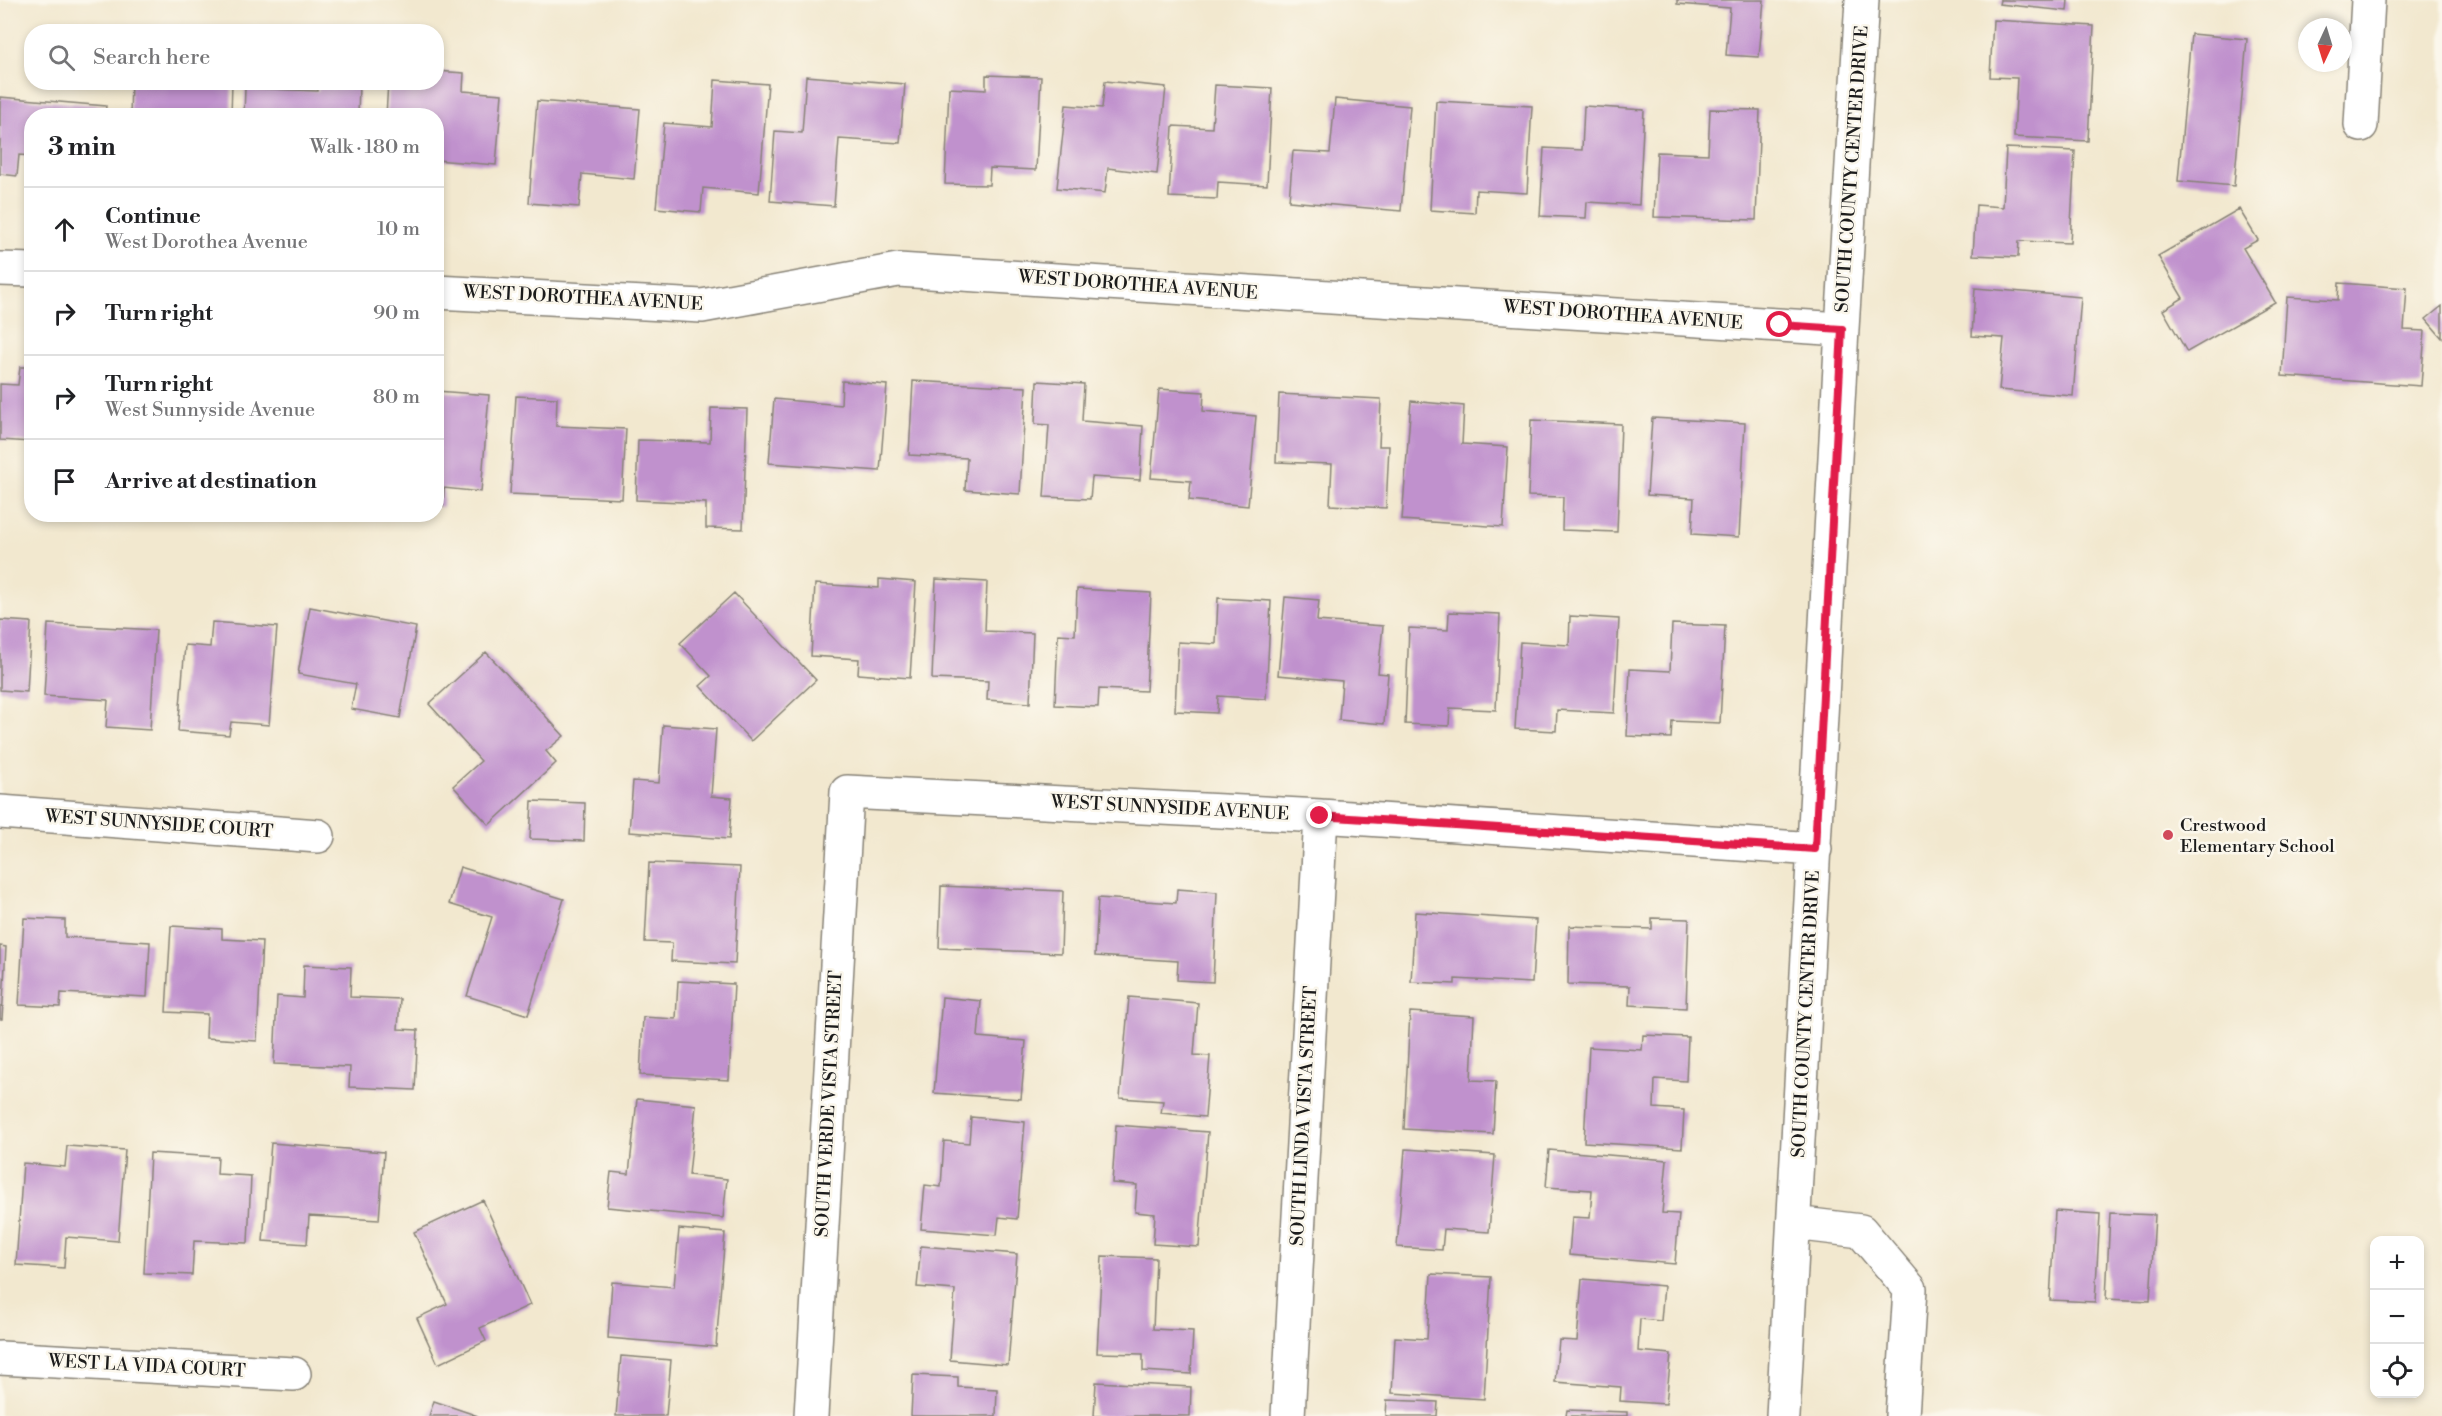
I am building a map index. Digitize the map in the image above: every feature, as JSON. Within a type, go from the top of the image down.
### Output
[{"type":"street","name":"SOUTH COUNTY CENTER DRIVE","points":[[1783,1416],[1862,0]]},
{"type":"street","points":[[2361,125],[2368,0]]},
{"type":"street","points":[[0,268],[24,270]]},
{"type":"street","name":"WEST DOROTHEA AVENUE","points":[[444,292],[702,306],[898,270],[1842,329]]},
{"type":"street","name":"WEST SUNNYSIDE AVENUE","points":[[847,792],[1320,816],[1815,849]]},
{"type":"street","name":"SOUTH VERDE VISTA STREET","points":[[811,1416],[847,792]]},
{"type":"street","name":"WEST SUNNYSIDE COURT","points":[[0,812],[318,836]]},
{"type":"street","name":"SOUTH LINDA VISTA STREET","points":[[1288,1416],[1320,816]]},
{"type":"street","points":[[1794,1223],[1861,1231],[1910,1288],[1902,1416]]},
{"type":"street","name":"WEST LA VIDA COURT","points":[[0,1358],[294,1374]]},
{"type":"building","points":[[1677,0],[1764,0],[1759,57],[1726,55],[1730,8],[1677,4]]},
{"type":"building","points":[[2000,0],[2068,0],[2067,11],[1999,4]]},
{"type":"building","points":[[1993,20],[2094,26],[2088,141],[2014,137],[2017,78],[1990,77]]},
{"type":"building","points":[[2191,34],[2247,39],[2234,186],[2178,181]]},
{"type":"building","points":[[444,72],[464,73],[463,91],[502,94],[496,165],[444,161],[444,108],[386,108],[388,90],[444,90]]},
{"type":"building","points":[[986,75],[1041,77],[1036,170],[990,168],[989,185],[945,184],[949,88],[986,90]]},
{"type":"building","points":[[806,76],[905,84],[900,143],[839,139],[834,206],[770,201],[775,131],[802,133]]},
{"type":"building","points":[[715,80],[768,84],[759,193],[703,188],[701,212],[656,208],[664,123],[712,127]]},
{"type":"building","points":[[1105,81],[1166,87],[1157,174],[1108,168],[1105,193],[1057,188],[1066,105],[1102,108]]},
{"type":"building","points":[[1215,85],[1272,88],[1267,185],[1218,182],[1217,199],[1169,197],[1173,126],[1212,128]]},
{"type":"building","points":[[131,90],[232,90],[231,108],[130,108]]},
{"type":"building","points":[[245,90],[359,90],[358,108],[244,108]]},
{"type":"building","points":[[0,97],[106,106],[106,108],[24,108],[24,155],[19,155],[17,176],[0,174]]},
{"type":"building","points":[[1335,99],[1410,106],[1401,211],[1289,201],[1293,151],[1330,153]]},
{"type":"building","points":[[537,101],[640,109],[634,179],[582,174],[579,207],[529,203]]},
{"type":"building","points":[[1436,101],[1532,106],[1527,193],[1476,190],[1475,213],[1430,210]]},
{"type":"building","points":[[1584,106],[1644,110],[1639,205],[1587,202],[1586,218],[1540,216],[1544,148],[1582,150]]},
{"type":"building","points":[[1710,109],[1760,110],[1756,220],[1654,217],[1657,152],[1708,154]]},
{"type":"building","points":[[2006,148],[2075,151],[2070,243],[2019,241],[2018,257],[1973,255],[1976,205],[2003,207]]},
{"type":"building","points":[[2239,209],[2258,240],[2243,248],[2275,302],[2187,352],[2163,310],[2183,298],[2158,256]]},
{"type":"building","points":[[2339,283],[2407,288],[2404,330],[2425,331],[2421,386],[2282,376],[2287,297],[2338,300]]},
{"type":"building","points":[[1975,288],[2081,297],[2073,396],[1999,390],[2004,338],[1972,336]]},
{"type":"building","points":[[2442,306],[2442,338],[2426,319]]},
{"type":"building","points":[[20,367],[24,367],[24,442],[0,440],[0,384],[18,385]]},
{"type":"building","points":[[842,381],[887,385],[880,471],[769,463],[774,399],[841,405]]},
{"type":"building","points":[[913,381],[1026,387],[1020,494],[965,490],[967,458],[909,455]]},
{"type":"building","points":[[1037,381],[1084,384],[1082,421],[1143,426],[1140,480],[1092,477],[1090,499],[1044,497],[1049,425],[1035,424]]},
{"type":"building","points":[[1159,389],[1204,392],[1203,411],[1256,416],[1248,506],[1189,500],[1191,481],[1151,478]]},
{"type":"building","points":[[444,392],[489,395],[481,492],[444,488]]},
{"type":"building","points":[[1279,394],[1381,399],[1379,446],[1389,446],[1386,508],[1330,505],[1332,464],[1276,462]]},
{"type":"building","points":[[516,396],[557,398],[556,426],[626,429],[622,499],[510,494]]},
{"type":"building","points":[[1411,401],[1464,406],[1462,444],[1508,447],[1503,527],[1402,520]]},
{"type":"building","points":[[711,408],[747,409],[743,529],[706,528],[706,503],[636,500],[638,440],[710,442]]},
{"type":"building","points":[[1652,418],[1745,423],[1739,537],[1692,534],[1694,498],[1647,495]]},
{"type":"building","points":[[1531,420],[1621,424],[1617,532],[1562,530],[1563,497],[1528,496]]},
{"type":"building","points":[[879,579],[916,582],[910,678],[858,674],[859,659],[811,656],[815,584],[879,588]]},
{"type":"building","points":[[936,579],[987,582],[985,631],[1033,633],[1030,703],[987,700],[988,681],[932,679]]},
{"type":"building","points":[[1077,589],[1151,593],[1146,691],[1099,689],[1098,707],[1055,705],[1058,634],[1075,635]]},
{"type":"building","points":[[734,593],[816,680],[751,741],[700,686],[711,676],[680,643]]},
{"type":"building","points":[[1285,597],[1319,600],[1317,621],[1383,626],[1378,673],[1388,674],[1384,724],[1339,720],[1342,681],[1278,675]]},
{"type":"building","points":[[1218,598],[1271,601],[1266,699],[1218,696],[1217,713],[1175,711],[1178,642],[1216,644]]},
{"type":"building","points":[[310,607],[416,627],[400,718],[351,709],[356,684],[298,674]]},
{"type":"building","points":[[1449,612],[1500,614],[1496,710],[1450,708],[1449,726],[1405,724],[1409,628],[1448,630]]},
{"type":"building","points":[[1570,616],[1619,619],[1614,713],[1557,710],[1556,731],[1515,729],[1520,642],[1569,645]]},
{"type":"building","points":[[0,620],[31,622],[27,692],[0,690]]},
{"type":"building","points":[[212,622],[277,627],[269,725],[231,722],[229,735],[178,731],[185,645],[210,647]]},
{"type":"building","points":[[48,624],[156,630],[150,730],[106,727],[108,700],[44,696]]},
{"type":"building","points":[[1672,624],[1725,626],[1720,723],[1672,721],[1671,738],[1627,736],[1630,669],[1670,671]]},
{"type":"building","points":[[486,652],[564,736],[546,751],[556,763],[489,825],[453,786],[481,761],[429,704]]},
{"type":"building","points":[[663,725],[716,729],[711,796],[732,798],[729,839],[629,832],[633,781],[659,783]]},
{"type":"building","points":[[532,801],[585,803],[584,841],[530,839]]},
{"type":"building","points":[[649,863],[740,867],[735,964],[671,961],[672,943],[645,942]]},
{"type":"building","points":[[460,867],[564,899],[528,1015],[467,996],[492,917],[449,904]]},
{"type":"building","points":[[941,886],[1063,891],[1061,953],[939,948]]},
{"type":"building","points":[[1177,889],[1217,892],[1213,982],[1177,980],[1178,961],[1095,956],[1098,898],[1176,903]]},
{"type":"building","points":[[1415,912],[1536,920],[1532,983],[1455,979],[1455,984],[1411,982]]},
{"type":"building","points":[[24,918],[65,920],[65,937],[150,942],[147,997],[61,993],[60,1007],[19,1005]]},
{"type":"building","points":[[1652,918],[1689,919],[1686,1008],[1629,1005],[1630,986],[1568,984],[1569,926],[1652,929]]},
{"type":"building","points":[[171,926],[222,929],[222,939],[262,941],[257,1041],[206,1038],[207,1014],[166,1012]]},
{"type":"building","points":[[0,946],[6,947],[2,1019],[0,1019]]},
{"type":"building","points":[[304,965],[351,967],[350,997],[400,999],[398,1029],[418,1030],[415,1090],[349,1087],[350,1067],[274,1064],[277,996],[303,998]]},
{"type":"building","points":[[678,981],[734,984],[729,1080],[640,1075],[643,1017],[676,1019]]},
{"type":"building","points":[[942,997],[981,1001],[978,1037],[1026,1041],[1021,1099],[934,1093]]},
{"type":"building","points":[[1129,997],[1198,1003],[1194,1055],[1210,1056],[1205,1117],[1161,1113],[1163,1101],[1120,1098]]},
{"type":"building","points":[[1410,1012],[1474,1016],[1471,1080],[1496,1081],[1493,1134],[1404,1129]]},
{"type":"building","points":[[1643,1035],[1688,1037],[1686,1081],[1655,1079],[1654,1108],[1684,1110],[1682,1148],[1584,1142],[1589,1047],[1642,1050]]},
{"type":"building","points":[[637,1099],[696,1105],[689,1175],[727,1179],[723,1218],[607,1207],[611,1172],[629,1174]]},
{"type":"building","points":[[971,1117],[1025,1122],[1017,1219],[999,1217],[997,1235],[921,1229],[925,1185],[941,1187],[944,1141],[969,1143]]},
{"type":"building","points":[[1116,1125],[1208,1132],[1199,1247],[1153,1244],[1155,1214],[1135,1212],[1137,1185],[1112,1183]]},
{"type":"building","points":[[271,1143],[384,1152],[379,1220],[309,1216],[307,1244],[263,1241]]},
{"type":"building","points":[[67,1146],[125,1150],[118,1241],[66,1237],[64,1268],[16,1265],[23,1163],[65,1167]]},
{"type":"building","points":[[1405,1149],[1495,1155],[1489,1232],[1444,1229],[1442,1250],[1397,1247]]},
{"type":"building","points":[[1549,1150],[1667,1160],[1662,1213],[1679,1214],[1675,1264],[1569,1255],[1572,1217],[1590,1218],[1592,1190],[1546,1187]]},
{"type":"building","points":[[150,1153],[218,1157],[217,1174],[251,1176],[248,1243],[194,1241],[192,1275],[144,1273]]},
{"type":"building","points":[[483,1200],[530,1305],[480,1328],[486,1341],[438,1364],[417,1318],[447,1304],[414,1232]]},
{"type":"building","points":[[2055,1211],[2100,1214],[2095,1302],[2050,1300]]},
{"type":"building","points":[[2110,1213],[2155,1215],[2150,1301],[2106,1299]]},
{"type":"building","points":[[679,1229],[725,1233],[716,1347],[608,1338],[612,1282],[674,1287]]},
{"type":"building","points":[[921,1246],[1017,1254],[1008,1365],[950,1360],[955,1290],[917,1287]]},
{"type":"building","points":[[1102,1256],[1156,1258],[1153,1329],[1193,1331],[1191,1374],[1143,1371],[1143,1354],[1097,1353]]},
{"type":"building","points":[[1431,1274],[1491,1277],[1484,1399],[1392,1393],[1395,1337],[1427,1339]]},
{"type":"building","points":[[1582,1279],[1664,1286],[1661,1321],[1640,1319],[1638,1351],[1671,1354],[1666,1404],[1620,1401],[1621,1387],[1555,1382],[1559,1340],[1577,1341]]},
{"type":"building","points":[[621,1356],[671,1360],[666,1416],[616,1416]]},
{"type":"building","points":[[913,1375],[958,1377],[958,1387],[997,1389],[996,1416],[911,1416]]},
{"type":"building","points":[[1096,1382],[1191,1387],[1190,1416],[1094,1416]]},
{"type":"building","points":[[1387,1400],[1438,1402],[1437,1416],[1386,1416]]},
{"type":"building","points":[[434,1401],[478,1416],[429,1416]]},
{"type":"building","points":[[1567,1410],[1627,1412],[1627,1416],[1566,1416]]},
{"type":"place","name":"Crestwood Elementary School","points":[[2168,835]]},
{"type":"route","points":[[1320,816],[1815,849],[1842,329],[1780,325]]}]
